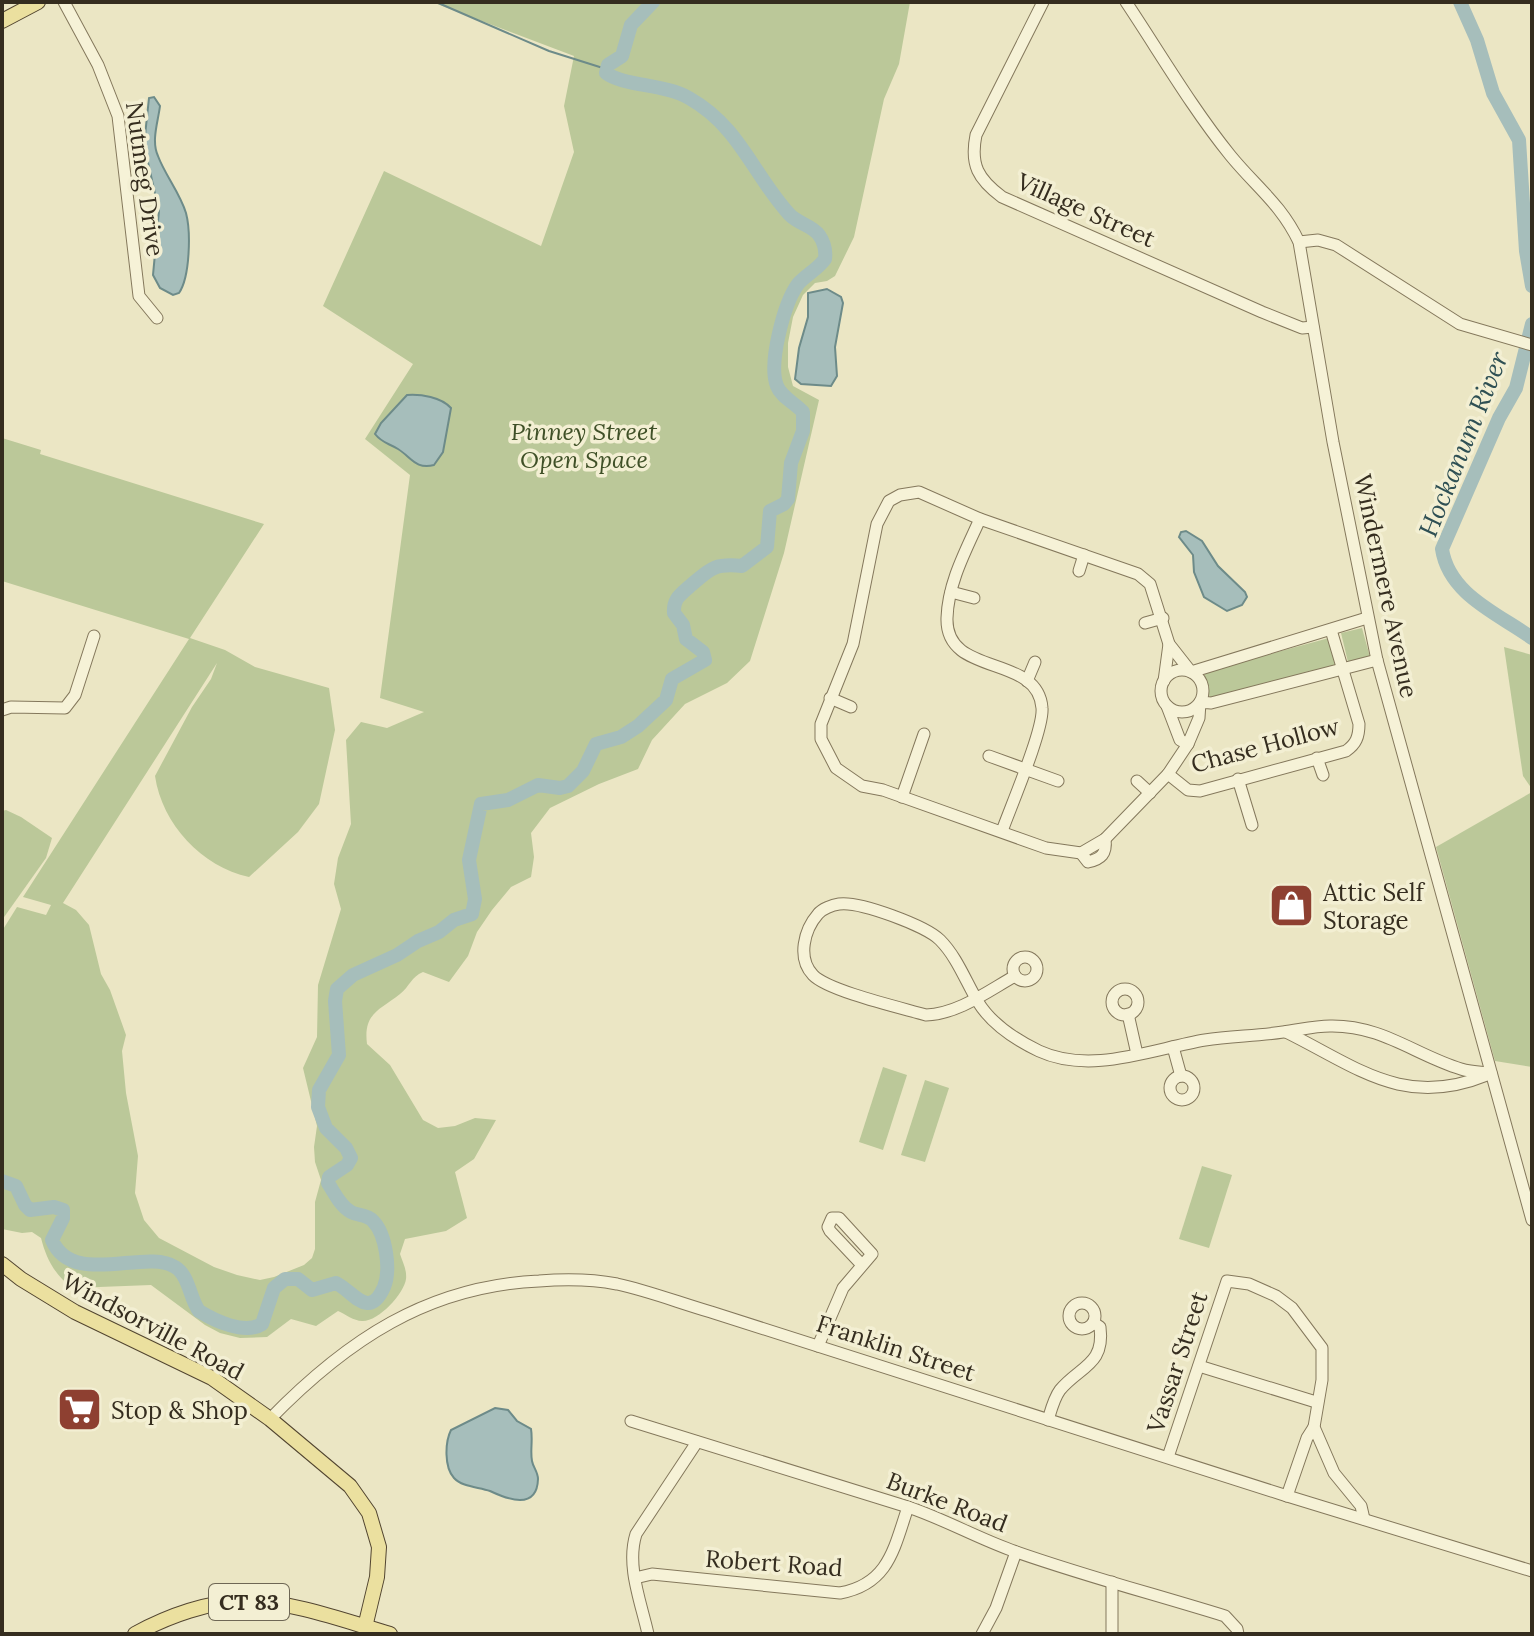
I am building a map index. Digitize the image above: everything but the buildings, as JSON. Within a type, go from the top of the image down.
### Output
[{"type":"main road","points":[[2,21],[38,2]]},
{"type":"main road","name":"Windsorville Road","points":[[2,1264],[75,1312],[212,1378],[270,1419],[350,1486],[369,1513],[379,1547],[379,1562],[365,1627]]},
{"type":"main road","name":"CT 83","points":[[135,1634],[181,1614],[247,1601],[285,1607],[390,1634]]},
{"type":"street","name":"Nutmeg Drive","points":[[64,2],[98,65],[118,116],[139,296],[157,318]]},
{"type":"street","name":"Village Street","points":[[1043,2],[976,135],[973,151],[976,169],[985,184],[1002,197],[1236,301],[1302,328],[1313,327]]},
{"type":"street","name":"Windermere Avenue","points":[[1126,2],[1208,126],[1287,217],[1299,242],[1377,660],[1532,1220]]},
{"type":"street","points":[[1299,242],[1318,240],[1336,245],[1460,324],[1532,345]]},
{"type":"street","points":[[1169,644],[1197,676],[1203,688],[1199,718],[1188,744],[1168,774],[1105,839],[1081,853],[1046,848],[862,786],[836,768],[821,739],[821,724],[853,644],[877,524],[889,501],[900,495],[919,492],[980,519],[1138,574],[1150,584],[1169,644],[1161,693],[1180,740],[1188,744]]},
{"type":"street","points":[[980,519],[951,592],[947,619],[953,643],[968,656],[1027,681],[1040,698],[1042,708],[1041,719],[1002,831]]},
{"type":"street","points":[[1079,571],[1084,555]]},
{"type":"street","points":[[951,592],[974,598]]},
{"type":"street","points":[[1145,623],[1163,618]]},
{"type":"street","points":[[1164,681],[1179,671],[1191,672],[1367,618]]},
{"type":"street","name":"Chase Hollow","points":[[1168,774],[1188,790],[1200,791],[1346,751],[1354,745],[1359,724],[1331,630]]},
{"type":"street","points":[[2,710],[11,707],[65,708],[75,695],[94,636]]},
{"type":"street","points":[[1200,702],[1211,703],[1377,660]]},
{"type":"street","points":[[1027,681],[1035,662]]},
{"type":"street","points":[[830,698],[851,707]]},
{"type":"street","points":[[1166,705],[1184,712],[1200,702]]},
{"type":"street","points":[[902,797],[924,734]]},
{"type":"street","points":[[989,756],[1058,781]]},
{"type":"street","points":[[1317,758],[1323,775]]},
{"type":"street","points":[[1238,779],[1252,825]]},
{"type":"street","points":[[1137,781],[1150,793]]},
{"type":"street","points":[[1015,976],[976,998],[957,1009],[926,1015],[830,986],[813,976],[803,949],[809,929],[819,912],[840,904],[869,909],[921,928],[931,933],[948,950],[976,998],[998,1025],[1041,1052],[1067,1059],[1113,1059],[1205,1040],[1285,1032],[1312,1026],[1359,1028],[1387,1036],[1464,1071],[1491,1073]]},
{"type":"street","points":[[1128,1014],[1137,1054]]},
{"type":"street","points":[[1285,1032],[1352,1069],[1399,1084],[1439,1087],[1471,1081],[1491,1073]]},
{"type":"street","points":[[1173,1047],[1181,1076]]},
{"type":"street","points":[[818,1346],[843,1288],[862,1265]]},
{"type":"street","name":"Franklin Street","points":[[270,1419],[344,1355],[386,1324],[425,1305],[466,1290],[510,1282],[576,1279],[617,1284],[1532,1571]]},
{"type":"street","name":"Vassar Street","points":[[1168,1457],[1227,1281],[1249,1284],[1276,1296],[1292,1308],[1306,1325],[1322,1348],[1322,1380],[1316,1402]]},
{"type":"street","points":[[1048,1420],[1060,1391],[1093,1362],[1100,1349],[1100,1327],[1094,1323]]},
{"type":"street","points":[[1199,1366],[1316,1402],[1314,1427],[1307,1438],[1287,1496]]},
{"type":"street","name":"Burke Road","points":[[631,1421],[936,1516],[968,1534],[1016,1552],[1225,1616],[1238,1634]]},
{"type":"street","points":[[1314,1427],[1334,1473],[1361,1506],[1364,1519]]},
{"type":"street","points":[[648,1634],[632,1558],[636,1534],[697,1442]]},
{"type":"street","name":"Robert Road","points":[[635,1578],[652,1574],[840,1593],[857,1590],[870,1582],[891,1557],[908,1507]]},
{"type":"street","points":[[982,1634],[996,1608],[1016,1552]]},
{"type":"street","points":[[1112,1582],[1112,1634]]},
{"type":"green space","name":"Pinney Street Open Space","points":[[432,2],[910,2],[899,64],[884,99],[854,237],[835,276],[815,283],[803,295],[793,317],[788,367],[793,386],[819,400],[784,553],[750,661],[727,683],[685,704],[652,740],[638,769],[550,808],[531,833],[534,857],[531,877],[511,887],[492,910],[477,932],[468,956],[449,982],[423,972],[370,1019],[367,1044],[390,1065],[423,1120],[438,1128],[455,1126],[475,1118],[496,1120],[474,1159],[455,1172],[467,1218],[446,1231],[405,1239],[400,1254],[406,1273],[404,1285],[389,1306],[375,1317],[359,1321],[338,1311],[316,1326],[291,1319],[267,1337],[240,1338],[205,1325],[151,1285],[73,1288],[52,1266],[41,1238],[32,1232],[2,1229],[2,931],[17,907],[46,915],[51,905],[23,897],[189,639],[2,581],[2,438],[41,450],[40,454],[264,524],[190,638],[225,650],[255,667],[329,688],[335,730],[319,804],[298,832],[249,877],[215,864],[187,841],[166,811],[155,776],[192,707],[211,679],[217,663],[63,903],[76,910],[89,925],[101,974],[126,1035],[122,1051],[126,1093],[138,1156],[135,1193],[144,1220],[159,1238],[214,1267],[260,1280],[274,1277],[304,1265],[312,1258],[315,1249],[315,1202],[321,1180],[315,1162],[317,1126],[303,1068],[317,1037],[318,985],[341,909],[334,884],[338,858],[351,824],[346,740],[361,722],[387,728],[424,712],[380,698],[410,475],[365,439],[413,364],[323,306],[384,171],[541,246],[574,152],[564,106],[574,56]]},
{"type":"green space","points":[[1362,628],[1370,657],[1348,662],[1341,633]]},
{"type":"green space","points":[[1329,638],[1337,665],[1210,699],[1204,672]]},
{"type":"green space","points":[[1504,647],[1532,655],[1532,789],[1523,776]]},
{"type":"green space","points":[[1532,792],[1532,1067],[1495,1061],[1436,847]]},
{"type":"green space","points":[[6,810],[52,838],[46,858],[2,920],[2,811]]},
{"type":"green space","points":[[883,1067],[907,1075],[883,1150],[859,1142]]},
{"type":"green space","points":[[925,1080],[949,1088],[925,1162],[901,1155]]},
{"type":"green space","points":[[1202,1166],[1232,1175],[1209,1248],[1179,1239]]},
{"type":"water","points":[[154,97],[160,106],[156,150],[186,213],[189,231],[183,286],[179,293],[173,295],[160,288],[153,275],[159,211],[144,145],[149,98]]},
{"type":"water","points":[[827,289],[841,297],[843,303],[835,347],[837,376],[831,386],[801,384],[795,379],[799,348],[808,317],[808,293]]},
{"type":"water","points":[[407,395],[430,397],[451,408],[443,452],[434,465],[418,464],[375,434]]},
{"type":"water","points":[[1186,531],[1202,541],[1218,566],[1245,592],[1247,597],[1242,605],[1227,611],[1204,597],[1194,572],[1193,555],[1179,537],[1181,532]]},
{"type":"water","points":[[495,1408],[508,1410],[517,1421],[531,1429],[531,1457],[538,1479],[536,1489],[527,1499],[512,1499],[461,1483],[448,1468],[447,1448],[451,1430]]},
{"type":"waterway","points":[[436,2],[549,51],[606,69]]},
{"type":"waterway","name":"Hockanum River","points":[[2,1181],[16,1186],[30,1210],[54,1207],[63,1210],[63,1218],[52,1240],[62,1254],[76,1262],[92,1265],[162,1262],[175,1267],[183,1276],[199,1311],[230,1325],[247,1328],[262,1324],[274,1288],[285,1279],[298,1279],[312,1290],[336,1283],[367,1303],[373,1302],[384,1287],[386,1252],[381,1234],[368,1217],[354,1213],[340,1203],[328,1183],[329,1177],[347,1165],[351,1158],[346,1148],[326,1128],[318,1107],[319,1090],[339,1055],[337,989],[353,975],[397,955],[454,920],[472,914],[475,899],[469,860],[481,804],[508,800],[538,785],[568,786],[583,771],[596,744],[621,737],[638,726],[666,700],[672,679],[705,660],[703,652],[686,639],[683,625],[674,613],[676,601],[708,571],[725,565],[742,566],[767,547],[770,511],[788,499],[791,463],[803,431],[803,412],[777,386],[776,349],[793,293],[798,284],[825,259],[821,238],[789,214],[733,137],[706,110],[679,93],[606,73],[608,65],[622,56],[631,25],[653,2]]},
{"type":"waterway","name":"Hockanum River","points":[[1460,2],[1477,40],[1493,93],[1519,140],[1526,251],[1532,286]]},
{"type":"waterway","name":"Hockanum River","points":[[1532,324],[1516,388],[1499,418],[1442,549],[1454,579],[1465,591],[1532,638]]},
{"type":"place","name":"Attic Self Storage","points":[[1292,906]]},
{"type":"place","name":"Stop & Shop","points":[[80,1410]]}]
